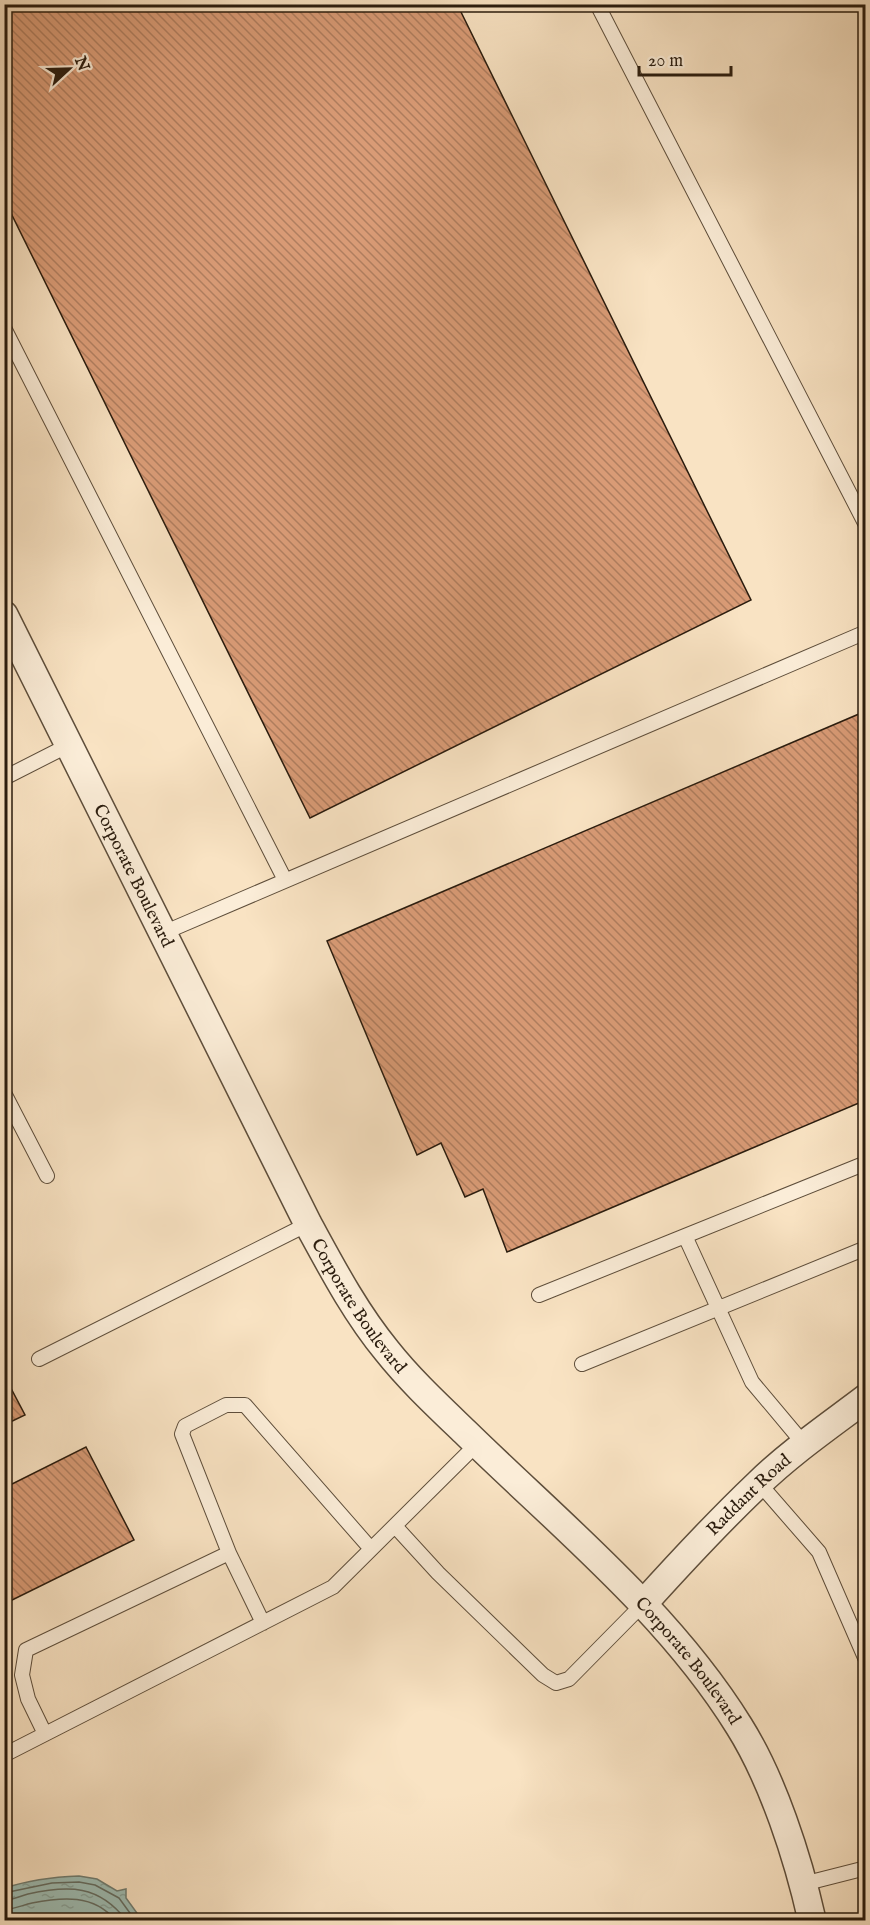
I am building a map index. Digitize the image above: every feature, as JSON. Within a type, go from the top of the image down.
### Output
[{"type":"street","name":"Corporate Boulevard","points":[[4,615],[308,1224],[347,1297],[387,1352],[477,1444],[643,1604],[693,1660],[740,1727],[767,1782],[790,1840],[812,1920]]},
{"type":"street","name":"Raddant Road","points":[[643,1604],[692,1550],[759,1483],[804,1444],[866,1398]]},
{"type":"lane","points":[[597,4],[866,525]]},
{"type":"lane","points":[[4,328],[285,880]]},
{"type":"lane","points":[[163,933],[866,632]]},
{"type":"lane","points":[[4,777],[69,745]]},
{"type":"lane","points":[[4,1093],[47,1176]]},
{"type":"lane","points":[[539,1295],[866,1162]]},
{"type":"lane","points":[[39,1359],[308,1224]]},
{"type":"lane","points":[[686,1236],[752,1382],[804,1444]]},
{"type":"lane","points":[[582,1364],[866,1248]]},
{"type":"lane","points":[[263,1623],[229,1552],[182,1434],[185,1426],[226,1405],[244,1405],[371,1549]]},
{"type":"lane","points":[[4,1755],[333,1587],[477,1444]]},
{"type":"lane","points":[[759,1483],[819,1552],[866,1660]]},
{"type":"lane","points":[[395,1526],[438,1573],[543,1675],[556,1683],[569,1679],[643,1604]]},
{"type":"lane","points":[[45,1734],[27,1700],[22,1676],[26,1650],[229,1552]]},
{"type":"lane","points":[[802,1884],[866,1868]]},
{"type":"water","points":[[79,1876],[97,1879],[117,1891],[126,1889],[126,1898],[142,1920],[5,1920],[5,1888],[41,1879]]},
{"type":"building","points":[[4,4],[457,4],[751,600],[310,818],[4,199]]},
{"type":"building","points":[[866,711],[866,1100],[507,1252],[483,1189],[465,1197],[441,1143],[417,1155],[327,941]]},
{"type":"building","points":[[4,1375],[25,1415],[4,1425]]},
{"type":"building","points":[[86,1447],[134,1540],[4,1604],[4,1488]]}]
